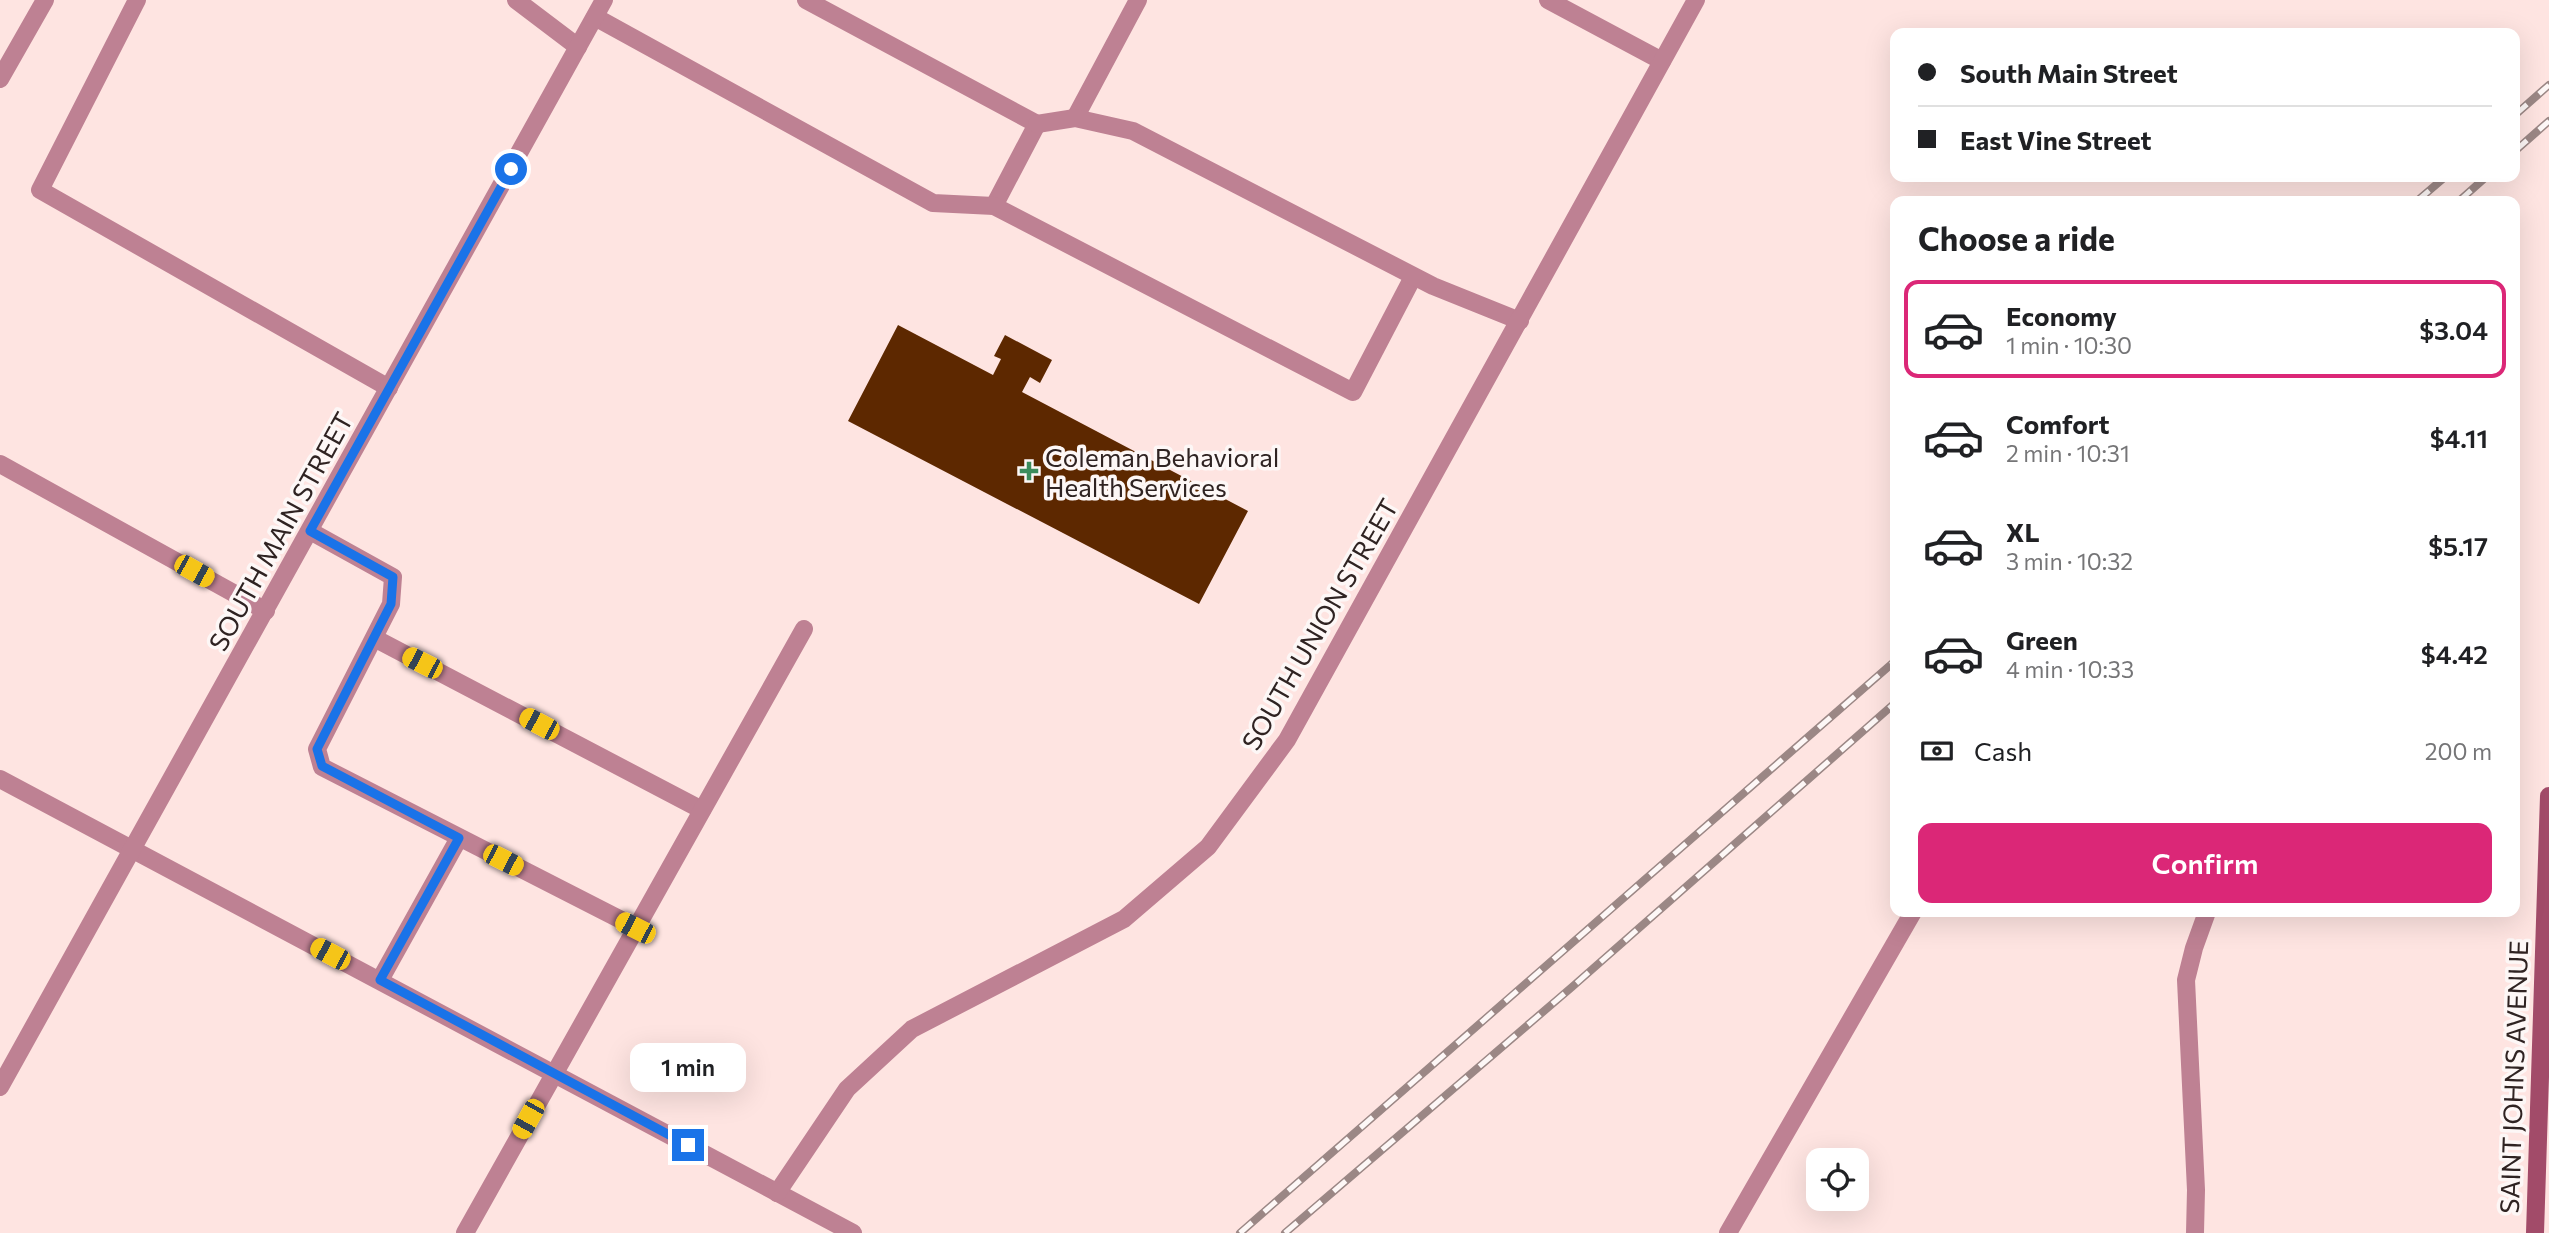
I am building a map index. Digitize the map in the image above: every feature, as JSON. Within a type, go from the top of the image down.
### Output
[{"type":"street","points":[[0,79],[45,0]]},
{"type":"street","points":[[137,0],[40,190],[389,388]]},
{"type":"street","points":[[516,0],[578,47]]},
{"type":"street","name":"SOUTH MAIN STREET","points":[[0,1087],[604,0]]},
{"type":"street","points":[[806,0],[1037,124],[1074,118],[1133,131],[1413,276],[1520,321]]},
{"type":"street","points":[[1074,118],[1138,0]]},
{"type":"street","points":[[1548,0],[1662,61]]},
{"type":"street","name":"SOUTH UNION STREET","points":[[778,1193],[847,1089],[912,1029],[1124,919],[1208,847],[1287,740],[1696,0]]},
{"type":"street","points":[[595,17],[933,203],[994,206],[1353,392],[1413,276]]},
{"type":"street","points":[[994,206],[1037,124]]},
{"type":"street","points":[[0,464],[266,611]]},
{"type":"street","points":[[310,531],[393,577],[391,604],[376,639],[317,749],[322,766],[635,928]]},
{"type":"street","points":[[465,1233],[804,629]]},
{"type":"street","points":[[376,639],[702,810]]},
{"type":"street","points":[[0,779],[853,1233]]},
{"type":"street","name":"SAINT JOHNS AVENUE","points":[[2535,1233],[2543,1143],[2549,796]]},
{"type":"street","points":[[380,980],[459,838]]},
{"type":"street","points":[[1728,1233],[1910,917]]},
{"type":"street","points":[[2195,1233],[2196,1190],[2186,980],[2193,948],[2205,917]]},
{"type":"building","points":[[898,325],[993,375],[1001,359],[994,356],[1005,335],[1052,360],[1040,383],[1030,377],[1022,392],[1248,511],[1199,604],[848,421]]},
{"type":"railway","points":[[2520,111],[2549,85]]},
{"type":"railway","points":[[2520,147],[2549,121]]},
{"type":"railway","points":[[2423,196],[2439,182]]},
{"type":"railway","points":[[2465,196],[2480,182]]},
{"type":"railway","points":[[1240,1233],[1890,665]]},
{"type":"railway","points":[[1285,1233],[1572,987],[1890,707]]},
{"type":"place","name":"Coleman Behavioral Health Services","points":[[1029,471]]},
{"type":"route","points":[[511,169],[310,531],[393,577],[391,604],[376,639],[317,749],[322,766],[459,838],[380,980],[688,1145]]}]
